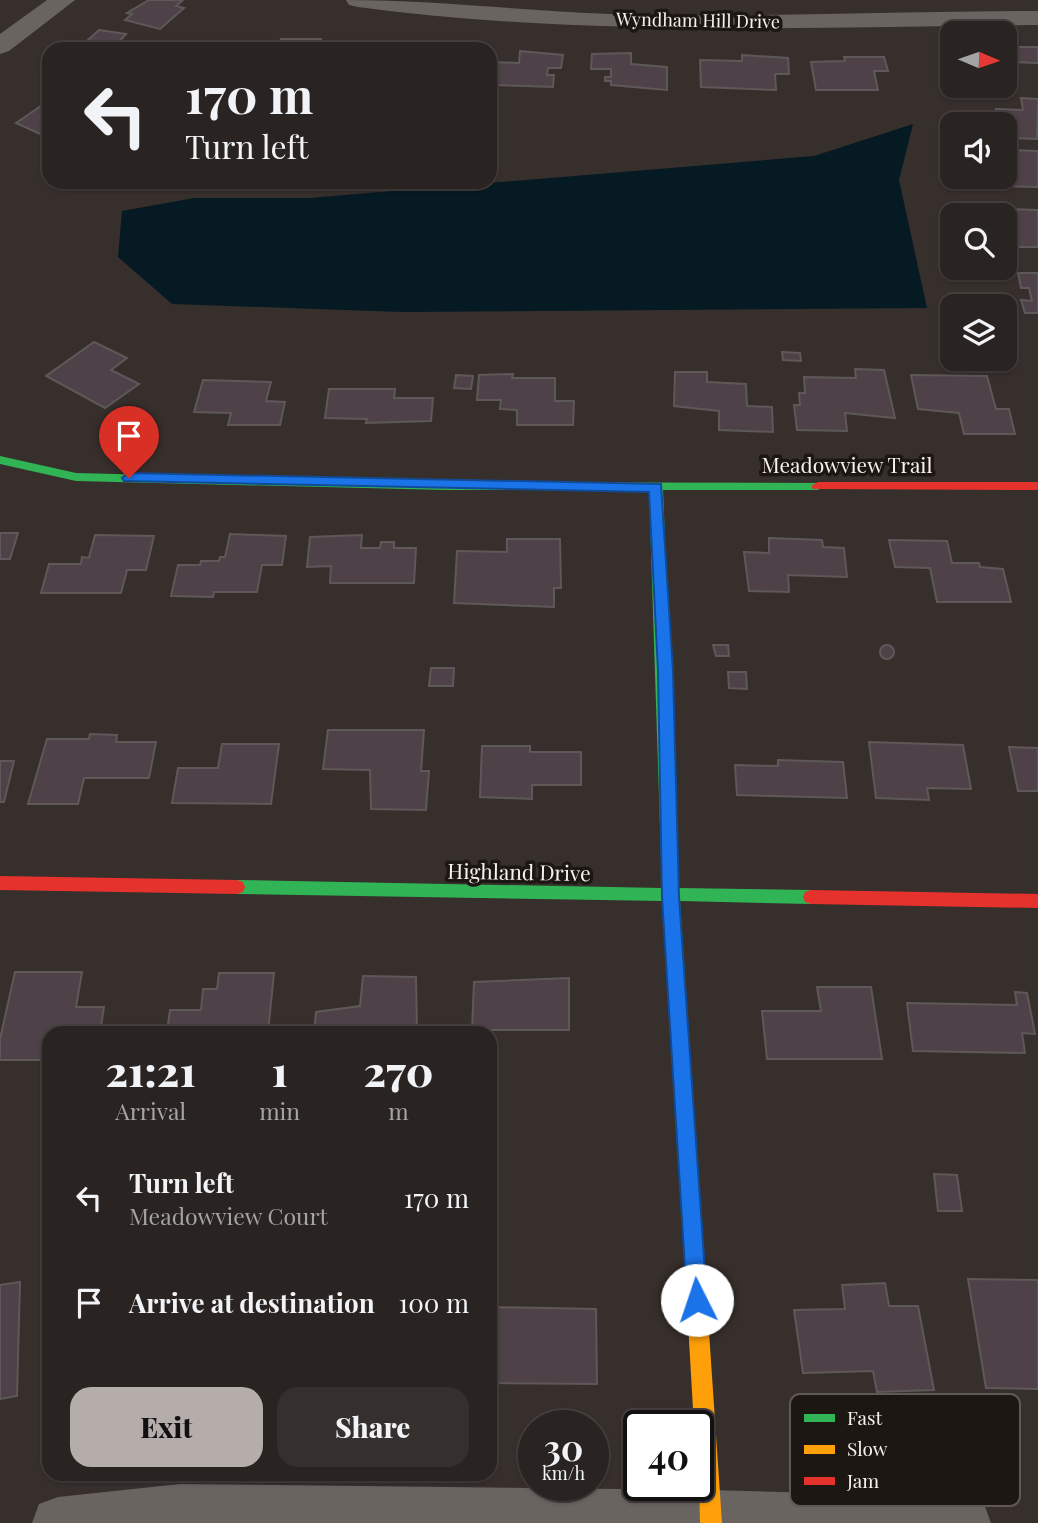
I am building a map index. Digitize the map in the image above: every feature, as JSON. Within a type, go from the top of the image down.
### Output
[{"type":"street","points":[[0,46],[63,0]]},
{"type":"street","name":"Wyndham Hill Drive","points":[[358,0],[456,12],[578,19],[837,23],[1038,19]]},
{"type":"street","name":"Meadowview Trail","points":[[0,460],[76,477],[656,487],[1038,486]]},
{"type":"street","points":[[656,487],[665,671],[671,897],[711,1519]]},
{"type":"street","name":"Highland Drive","points":[[0,883],[671,897],[1038,901]]},
{"type":"street","points":[[58,1523],[180,1510],[965,1523]]},
{"type":"water","points":[[913,124],[899,180],[927,308],[402,312],[172,304],[118,257],[122,211],[194,198],[309,198],[417,189],[497,189],[497,182],[814,156]]},
{"type":"building","points":[[149,0],[183,0],[176,6],[184,8],[160,29],[125,20],[132,14],[127,13]]},
{"type":"building","points":[[99,30],[126,34],[119,42],[86,42]]},
{"type":"building","points":[[281,39],[321,39],[320,42],[280,42]]},
{"type":"building","points":[[1017,47],[1038,47],[1038,63],[1017,62]]},
{"type":"building","points":[[520,51],[563,55],[561,68],[548,68],[547,75],[554,75],[553,87],[497,85],[497,62],[519,63]]},
{"type":"building","points":[[631,53],[631,64],[667,67],[667,90],[611,85],[611,81],[605,81],[605,77],[611,77],[611,69],[591,69],[592,54]]},
{"type":"building","points":[[742,55],[788,58],[789,74],[775,74],[776,90],[701,87],[700,60],[742,61]]},
{"type":"building","points":[[844,57],[884,57],[888,71],[874,71],[878,90],[816,90],[811,62],[845,61]]},
{"type":"building","points":[[1021,98],[1038,99],[1037,139],[1017,138],[1017,112],[997,112],[996,109],[1023,110]]},
{"type":"building","points":[[42,105],[42,135],[16,123]]},
{"type":"building","points":[[1017,150],[1038,151],[1038,187],[1017,186]]},
{"type":"building","points":[[1017,209],[1038,210],[1038,247],[1017,247]]},
{"type":"building","points":[[1018,273],[1038,273],[1038,313],[1025,313],[1021,300],[1032,301],[1029,288],[1021,288]]},
{"type":"building","points":[[94,342],[127,358],[111,370],[139,384],[105,408],[46,376]]},
{"type":"building","points":[[782,352],[800,353],[801,361],[783,360]]},
{"type":"building","points":[[855,369],[884,370],[895,418],[845,413],[847,431],[797,430],[794,405],[800,405],[799,393],[805,393],[804,377],[856,378]]},
{"type":"building","points":[[675,372],[707,372],[707,382],[746,384],[747,406],[772,407],[773,432],[719,430],[719,411],[674,406]]},
{"type":"building","points":[[513,374],[512,378],[555,378],[555,401],[574,401],[573,425],[517,425],[517,410],[500,409],[501,400],[477,400],[479,375]]},
{"type":"building","points":[[456,375],[473,376],[471,389],[454,388]]},
{"type":"building","points":[[911,375],[987,376],[996,409],[1009,409],[1015,434],[964,434],[959,413],[918,409]]},
{"type":"building","points":[[203,380],[271,382],[266,401],[285,402],[280,425],[228,425],[231,413],[194,412]]},
{"type":"building","points":[[329,389],[395,389],[394,398],[433,398],[431,421],[366,423],[367,419],[325,418]]},
{"type":"building","points":[[0,533],[18,533],[10,559],[0,559]]},
{"type":"building","points":[[230,534],[286,536],[282,565],[262,565],[257,592],[214,592],[213,597],[171,596],[178,565],[200,565],[201,561],[219,561],[220,557],[225,557]]},
{"type":"building","points":[[95,535],[154,536],[146,570],[127,570],[121,593],[41,593],[49,564],[81,564],[82,557],[89,558]]},
{"type":"building","points":[[362,535],[361,548],[380,548],[381,542],[394,542],[394,548],[416,548],[414,583],[330,583],[331,566],[307,567],[310,537]]},
{"type":"building","points":[[769,538],[822,540],[823,547],[844,548],[847,577],[788,575],[789,592],[749,591],[744,552],[769,553]]},
{"type":"building","points":[[507,539],[560,539],[561,588],[554,588],[554,607],[454,603],[457,551],[507,552]]},
{"type":"building","points":[[889,540],[947,541],[952,563],[979,563],[980,567],[1003,569],[1011,602],[937,602],[930,568],[895,567]]},
{"type":"building","points":[[713,645],[728,645],[729,656],[716,656]]},
{"type":"building","points":[[884,645],[890,645],[894,652],[890,659],[884,659],[880,655],[880,649]]},
{"type":"building","points":[[431,668],[454,668],[453,686],[429,686]]},
{"type":"building","points":[[728,672],[746,672],[747,689],[729,688]]},
{"type":"building","points":[[328,730],[424,730],[421,771],[429,771],[426,810],[371,809],[370,770],[323,769]]},
{"type":"building","points":[[90,734],[117,735],[116,742],[156,742],[149,778],[84,778],[78,804],[28,804],[47,739],[89,739]]},
{"type":"building","points":[[869,742],[963,745],[971,789],[927,788],[929,800],[876,798]]},
{"type":"building","points":[[222,744],[279,744],[271,804],[172,803],[178,768],[218,768]]},
{"type":"building","points":[[482,746],[530,746],[530,752],[581,752],[581,785],[532,785],[532,799],[480,797]]},
{"type":"building","points":[[1009,747],[1038,748],[1038,791],[1018,791]]},
{"type":"building","points":[[778,760],[843,762],[847,798],[737,795],[735,765],[778,766]]},
{"type":"building","points":[[0,761],[14,761],[4,802],[0,802]]},
{"type":"building","points":[[15,972],[82,972],[76,1007],[104,1007],[101,1026],[42,1026],[42,1060],[0,1060],[0,1039]]},
{"type":"building","points":[[219,973],[274,973],[269,1026],[168,1026],[170,1010],[201,1010],[203,989],[217,989]]},
{"type":"building","points":[[363,976],[416,977],[417,1026],[315,1026],[316,1012],[360,1006]]},
{"type":"building","points":[[569,978],[569,1030],[497,1030],[497,1026],[472,1026],[474,982]]},
{"type":"building","points":[[817,987],[871,987],[882,1059],[767,1059],[762,1011],[821,1011]]},
{"type":"building","points":[[1015,992],[1027,993],[1035,1034],[1022,1033],[1025,1053],[913,1051],[907,1003],[1017,1005]]},
{"type":"building","points":[[934,1174],[957,1175],[962,1211],[938,1211]]},
{"type":"building","points":[[968,1279],[1038,1280],[1038,1389],[986,1388]]},
{"type":"building","points":[[20,1282],[17,1396],[0,1399],[0,1285]]},
{"type":"building","points":[[885,1283],[889,1306],[918,1306],[934,1390],[877,1392],[873,1371],[803,1373],[794,1310],[845,1309],[842,1285]]},
{"type":"building","points":[[497,1307],[596,1309],[597,1384],[497,1383]]},
{"type":"traffic: fast","points":[[0,460],[76,477],[446,486],[818,486]]},
{"type":"traffic: fast","points":[[656,487],[671,897],[683,1082]]},
{"type":"traffic: fast","points":[[237,887],[811,897]]},
{"type":"traffic: slow","points":[[683,1082],[711,1523]]},
{"type":"traffic: jam","points":[[818,486],[1038,486]]},
{"type":"traffic: jam","points":[[0,883],[237,887]]},
{"type":"traffic: jam","points":[[811,897],[1038,901]]},
{"type":"route","points":[[129,478],[446,486],[656,487],[665,671],[671,897],[697,1300]]}]
